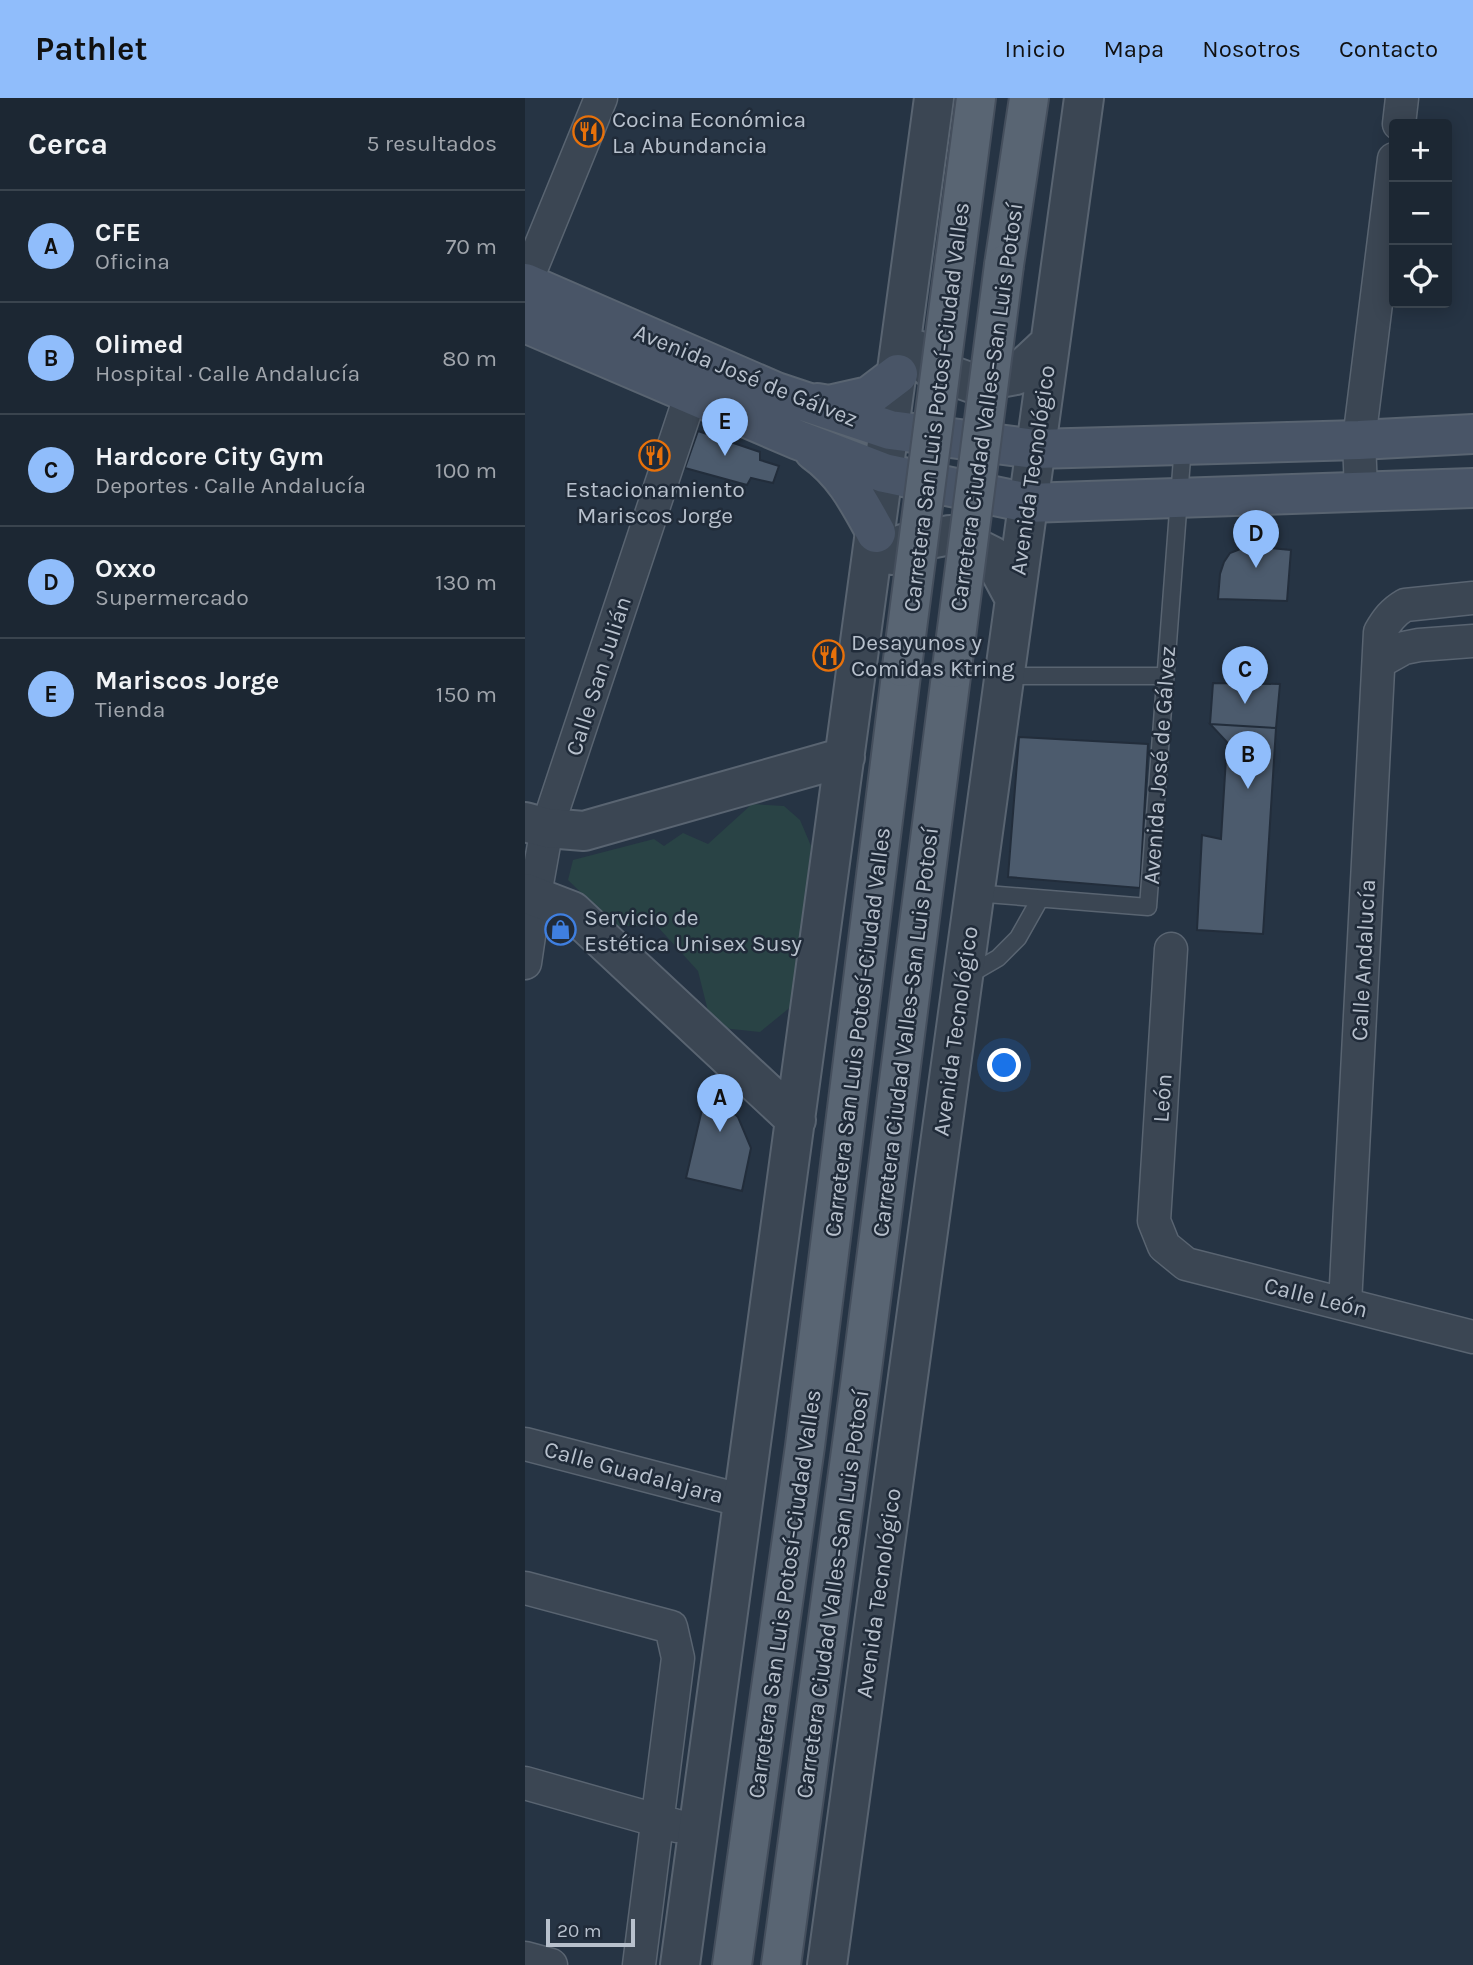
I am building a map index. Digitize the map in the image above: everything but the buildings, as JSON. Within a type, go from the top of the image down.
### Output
[{"type":"main road","name":"Carretera San Luis Potosí-Ciudad Valles","points":[[732,1965],[805,1446],[976,98]]},
{"type":"main road","name":"Carretera Ciudad Valles-San Luis Potosí","points":[[781,1965],[860,1385],[1004,265],[1029,98]]},
{"type":"main road","name":"Avenida José de Gálvez","points":[[525,284],[798,400],[890,430],[1035,449],[1473,434]]},
{"type":"main road","name":"Avenida José de Gálvez","points":[[525,323],[798,440],[884,473],[1028,503],[1473,488]]},
{"type":"main road","points":[[798,400],[829,405],[869,396],[898,374]]},
{"type":"main road","points":[[798,440],[831,463],[855,495],[876,533]]},
{"type":"street","points":[[525,284],[601,98]]},
{"type":"street","points":[[680,1965],[934,98]]},
{"type":"street","name":"Avenida Tecnológico","points":[[827,1965],[1084,98]]},
{"type":"street","points":[[1400,119],[1402,98]]},
{"type":"street","points":[[1361,491],[1359,440],[1391,182]]},
{"type":"street","points":[[903,332],[930,368],[972,383],[1016,375],[1049,344]]},
{"type":"street","name":"Calle San Julián","points":[[525,963],[536,825],[691,394]]},
{"type":"street","points":[[870,578],[903,544],[950,535],[992,556],[1014,599]]},
{"type":"street","name":"Calle Andalucía","points":[[1345,1304],[1380,632],[1388,618],[1405,605],[1473,598]]},
{"type":"street","points":[[1378,663],[1404,648],[1473,640]]},
{"type":"street","points":[[536,825],[585,831],[845,757]]},
{"type":"street","points":[[530,894],[572,911],[796,1120]]},
{"type":"street","name":"León","points":[[1154,1253],[1171,950]]},
{"type":"street","name":"Calle León","points":[[1154,1253],[1186,1264],[1473,1337]]},
{"type":"street","name":"Calle Guadalajara","points":[[525,1444],[744,1501]]},
{"type":"street","points":[[525,1588],[671,1627],[678,1658],[639,1965]]},
{"type":"street","points":[[525,1783],[699,1832]]},
{"type":"street","points":[[525,1958],[551,1965]]},
{"type":"lane","name":"Avenida José de Gálvez","points":[[1040,898],[1148,907],[1183,445]]},
{"type":"lane","points":[[1004,676],[1165,676]]},
{"type":"lane","points":[[962,979],[998,958],[1018,938],[1040,898],[974,893]]},
{"type":"green space","points":[[752,804],[784,806],[800,820],[811,846],[793,1005],[760,1032],[722,1028],[710,1019],[698,971],[657,926],[615,926],[568,880],[573,860],[654,839],[664,846],[683,833],[708,844]]},
{"type":"place","name":"Cocina Económica La Abundancia","points":[[589,132]]},
{"type":"place","name":"Estacionamiento Mariscos Jorge","points":[[655,455]]},
{"type":"place","name":"Mariscos Jorge","points":[[725,456]]},
{"type":"place","name":"Oxxo","points":[[1256,568]]},
{"type":"place","name":"Desayunos y Comidas Ktring","points":[[828,655]]},
{"type":"place","name":"Hardcore City Gym","points":[[1245,704]]},
{"type":"place","name":"Olimed","points":[[1248,789]]},
{"type":"place","name":"Servicio de Estética Unisex Susy","points":[[561,930]]},
{"type":"place","name":"CFE","points":[[720,1132]]}]
